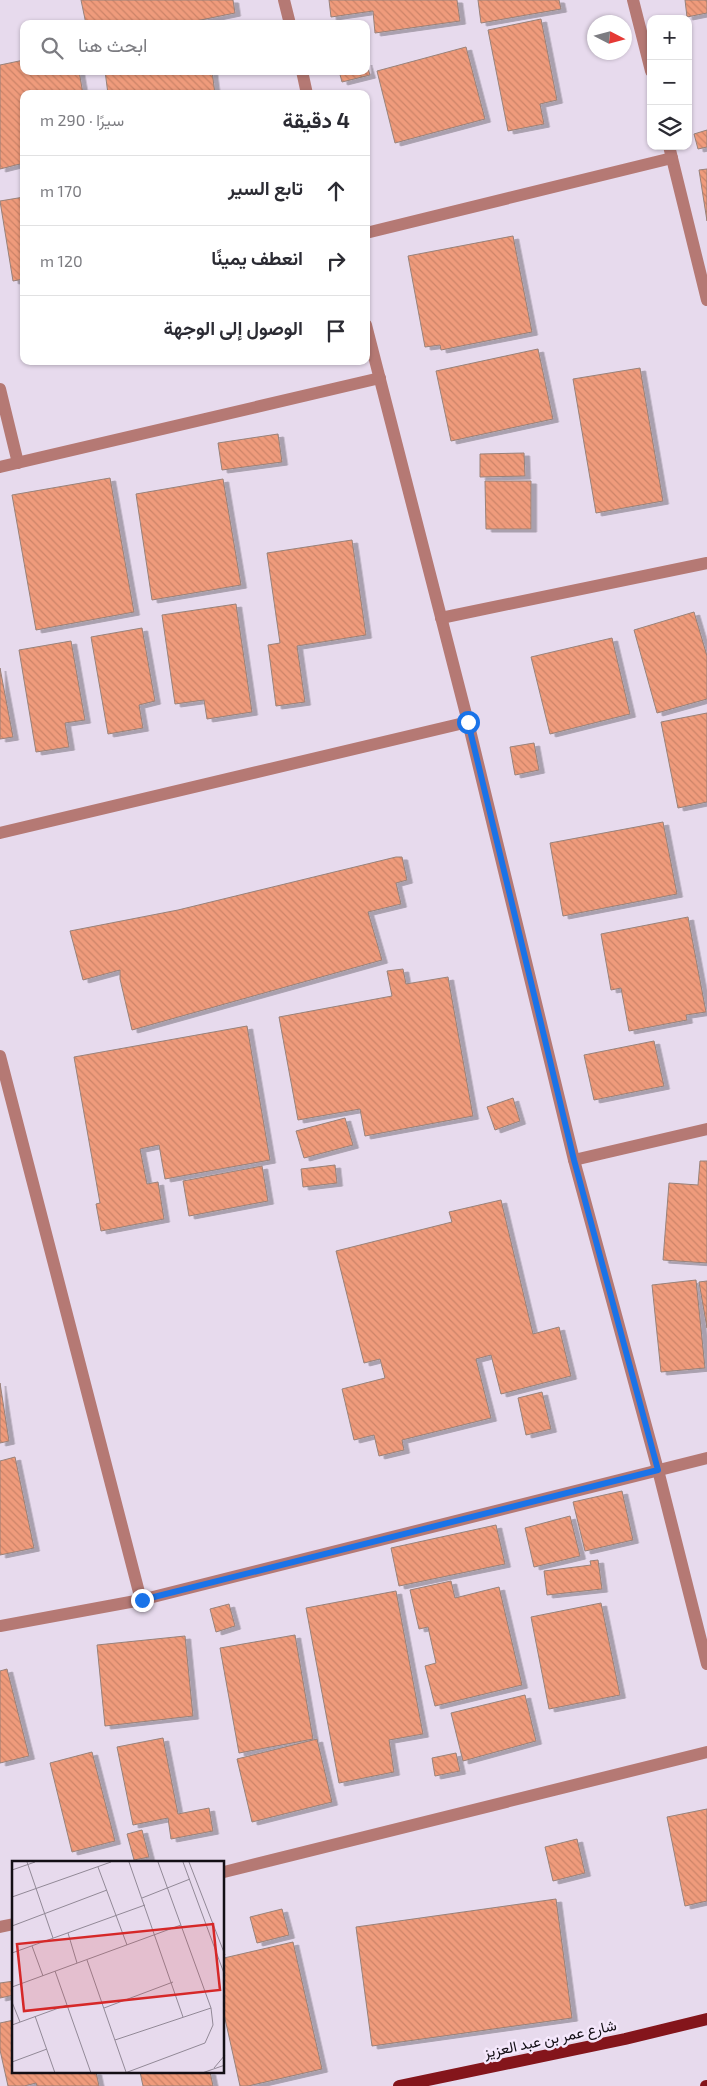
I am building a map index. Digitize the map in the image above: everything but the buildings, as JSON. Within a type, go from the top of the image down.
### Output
[{"type":"main road","name":"شارع عمر بن عبد العزيز","points":[[399,2086],[625,2039],[707,2019]]},
{"type":"street","points":[[284,0],[289,20]]},
{"type":"street","points":[[633,0],[648,60]]},
{"type":"street","points":[[303,75],[306,90]]},
{"type":"street","points":[[370,232],[671,152],[707,300]]},
{"type":"street","points":[[370,340],[468,722],[574,1160],[658,1470],[707,1664]]},
{"type":"street","points":[[0,467],[380,378]]},
{"type":"street","points":[[0,389],[18,462]]},
{"type":"street","points":[[441,618],[707,563]]},
{"type":"street","points":[[0,833],[468,722]]},
{"type":"street","points":[[0,1056],[142,1600]]},
{"type":"street","points":[[574,1160],[707,1129]]},
{"type":"street","points":[[0,1626],[142,1600],[707,1458]]},
{"type":"street","points":[[225,1872],[707,1752]]},
{"type":"route","points":[[142,1600],[658,1470],[574,1160],[468,722]]}]
